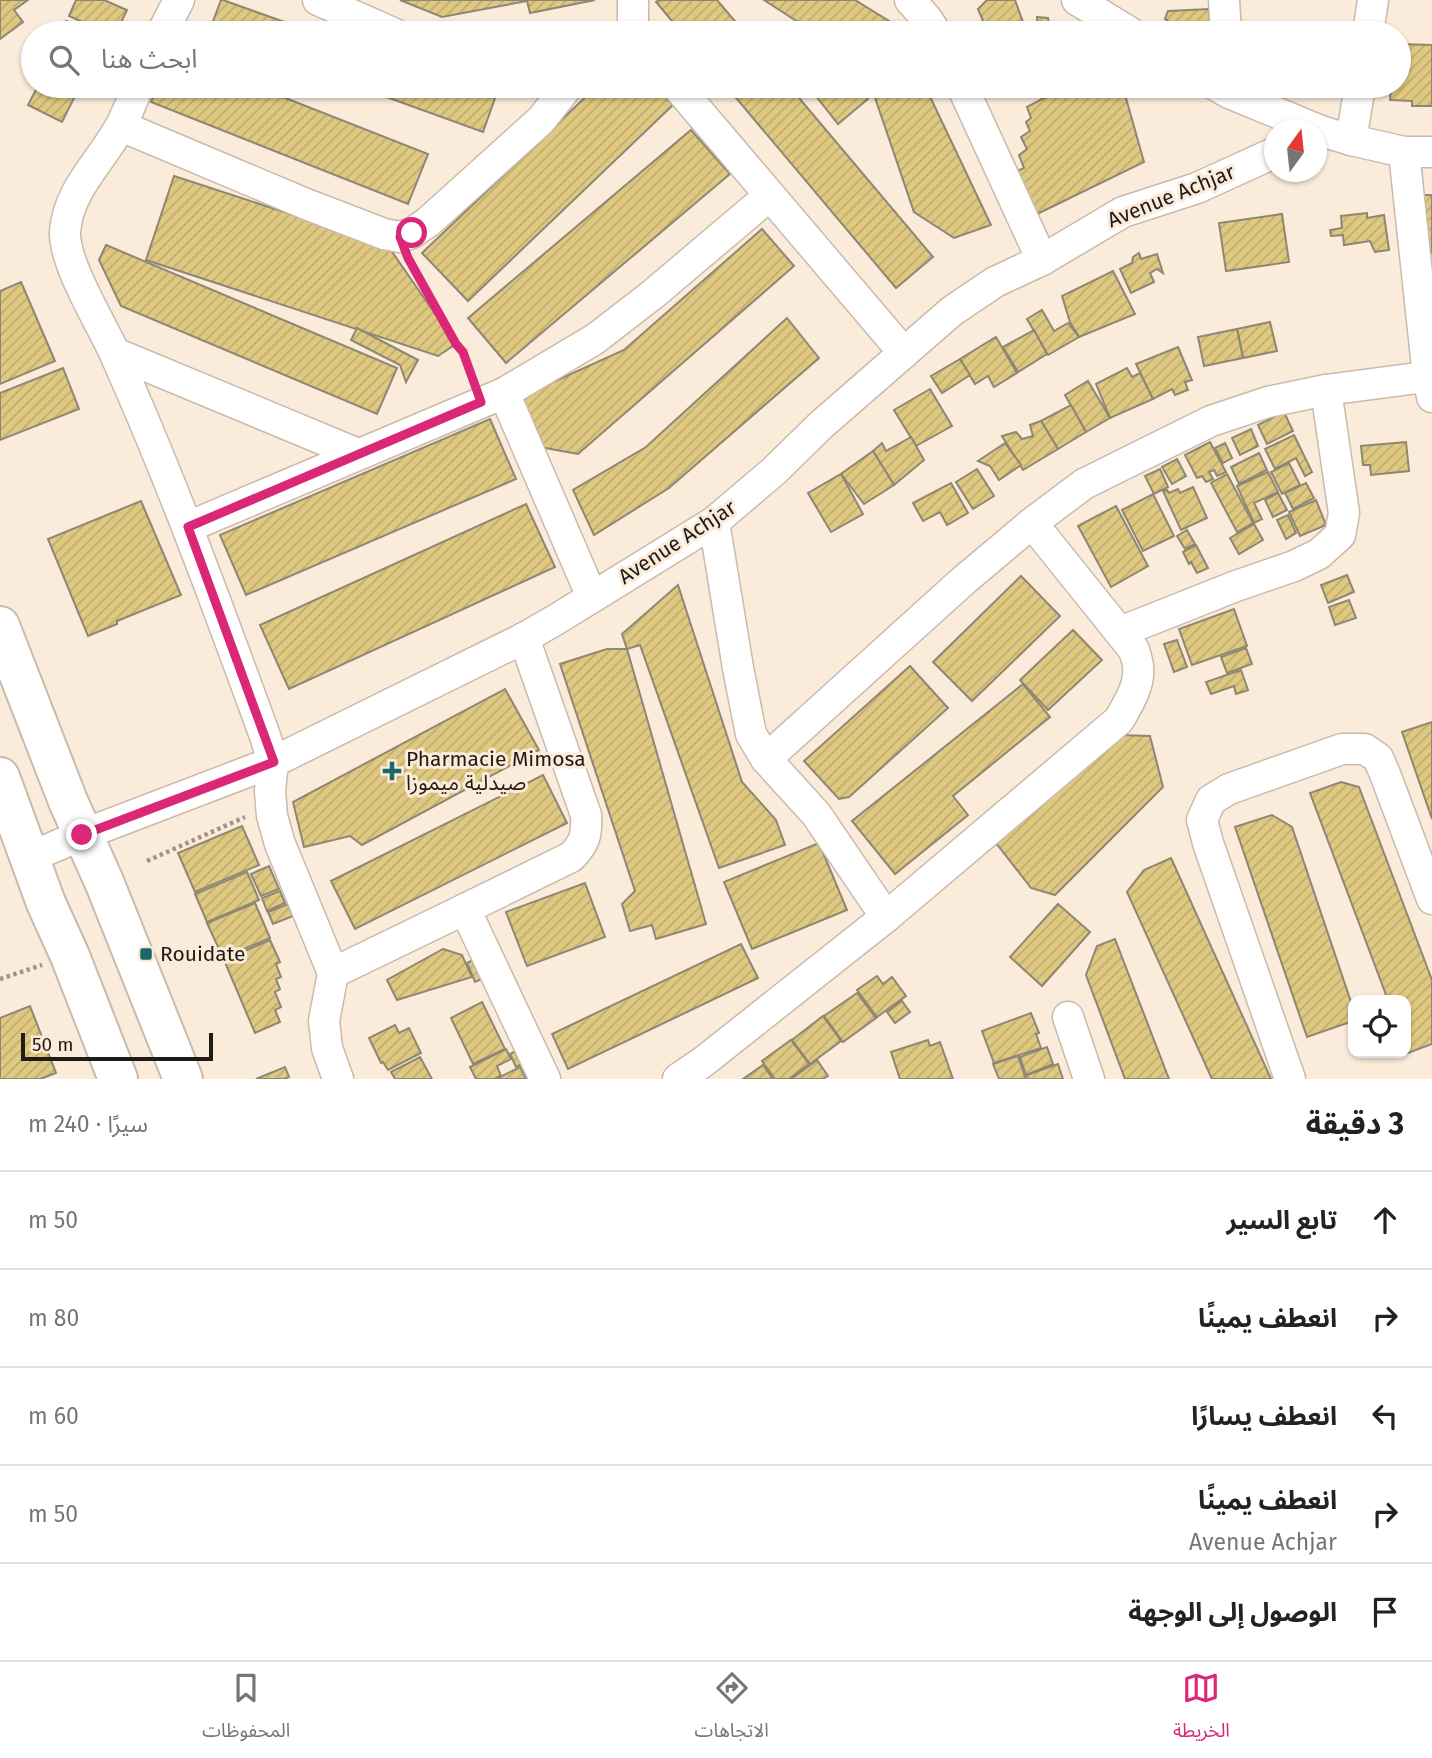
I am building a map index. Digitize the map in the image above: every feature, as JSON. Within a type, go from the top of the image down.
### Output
[{"type":"main road","points":[[0,626],[82,835],[105,884],[183,1079]]},
{"type":"main road","points":[[0,777],[46,903],[118,1079]]},
{"type":"street","points":[[168,21],[179,0]]},
{"type":"street","points":[[318,0],[366,21]]},
{"type":"street","points":[[633,0],[633,21]]},
{"type":"street","points":[[910,0],[928,21]]},
{"type":"street","points":[[1077,0],[1111,21]]},
{"type":"street","points":[[1224,0],[1225,21]]},
{"type":"street","points":[[1370,21],[1373,0]]},
{"type":"street","points":[[133,98],[121,126],[75,194],[65,234],[69,259],[115,353],[188,527],[274,762],[270,791],[272,816],[280,844],[333,973],[324,1021],[327,1048],[338,1079]]},
{"type":"street","points":[[121,126],[306,204],[384,234],[400,237],[412,233],[428,222],[541,120],[558,98]]},
{"type":"street","points":[[687,98],[904,353]]},
{"type":"street","points":[[968,98],[1042,260]]},
{"type":"street","points":[[1246,98],[1291,119]]},
{"type":"street","points":[[1351,140],[1358,98]]},
{"type":"street","points":[[766,759],[953,590],[1032,523],[1084,484],[1211,421],[1268,402],[1326,390],[1431,383],[1418,152],[1327,134]]},
{"type":"street","name":"Avenue Achjar","points":[[30,857],[274,762],[524,638],[715,522],[774,471],[821,425],[952,311],[973,296],[995,282],[1042,260],[1123,212],[1197,188],[1264,158]]},
{"type":"street","points":[[188,527],[492,397],[596,339],[769,195]]},
{"type":"street","points":[[115,353],[358,454]]},
{"type":"street","points":[[1120,632],[1294,566],[1319,554],[1340,535],[1344,513],[1326,390]]},
{"type":"street","points":[[492,397],[592,597]]},
{"type":"street","points":[[715,522],[751,734],[766,759],[816,814],[886,917]]},
{"type":"street","points":[[678,1079],[886,917],[1119,720],[1136,686],[1138,667],[1134,650],[1032,523]]},
{"type":"street","points":[[333,973],[571,857],[580,848],[587,828],[586,815],[524,638]]},
{"type":"street","points":[[1290,1079],[1208,843],[1202,820],[1211,800],[1229,789],[1342,749],[1365,749],[1377,758],[1385,774],[1432,899]]},
{"type":"street","points":[[465,909],[545,1079]]},
{"type":"street","points":[[1068,1017],[1090,1079]]},
{"type":"path","points":[[400,237],[408,258],[456,344],[492,397]]},
{"type":"path","points":[[147,861],[271,806]]},
{"type":"path","points":[[0,979],[69,956]]},
{"type":"building","points":[[0,0],[28,0],[14,10],[22,21],[21,23],[0,39]]},
{"type":"building","points":[[76,0],[104,0],[127,10],[122,21],[80,21],[69,16]]},
{"type":"building","points":[[223,0],[282,21],[213,21]]},
{"type":"building","points":[[400,0],[595,0],[530,13],[527,1],[442,17]]},
{"type":"building","points":[[717,0],[735,21],[672,21],[656,2]]},
{"type":"building","points":[[764,0],[855,0],[889,21],[796,21]]},
{"type":"building","points":[[987,0],[1015,0],[1023,21],[983,21],[978,9]]},
{"type":"building","points":[[1209,9],[1210,21],[1168,21],[1165,19],[1168,11]]},
{"type":"building","points":[[1037,17],[1048,18],[1048,21],[1037,21]]},
{"type":"building","points":[[1411,44],[1432,45],[1432,106],[1412,106],[1412,101],[1390,100],[1411,98]]},
{"type":"building","points":[[32,98],[74,98],[62,122],[28,105]]},
{"type":"building","points":[[153,98],[286,98],[428,154],[408,204],[151,102]]},
{"type":"building","points":[[389,98],[495,98],[483,132]]},
{"type":"building","points":[[584,98],[666,98],[673,105],[468,301],[422,253]]},
{"type":"building","points":[[736,98],[799,98],[933,257],[896,288]]},
{"type":"building","points":[[817,98],[867,98],[868,99],[838,124]]},
{"type":"building","points":[[875,98],[931,98],[991,225],[954,238],[914,212]]},
{"type":"building","points":[[1044,98],[1126,98],[1144,162],[1033,216],[1017,171],[1024,168],[1019,155],[1027,149],[1021,137],[1030,131],[1026,122],[1031,118],[1027,107]]},
{"type":"building","points":[[691,130],[730,174],[506,363],[468,318]]},
{"type":"building","points":[[174,176],[388,246],[456,344],[438,356],[146,260]]},
{"type":"building","points":[[1421,195],[1432,195],[1432,253],[1423,253]]},
{"type":"building","points":[[1367,213],[1367,218],[1384,215],[1389,250],[1375,252],[1370,241],[1344,245],[1343,235],[1331,236],[1330,230],[1342,228],[1341,216]]},
{"type":"building","points":[[1282,214],[1289,262],[1226,271],[1219,223]]},
{"type":"building","points":[[762,229],[794,266],[578,454],[540,447],[518,398],[624,350]]},
{"type":"building","points":[[106,245],[397,368],[377,414],[121,306],[99,260]]},
{"type":"building","points":[[1139,253],[1141,259],[1157,254],[1163,273],[1157,269],[1150,273],[1154,282],[1131,293],[1120,269],[1132,263],[1133,257]]},
{"type":"building","points":[[1113,271],[1135,314],[1079,337],[1070,322],[1062,296]]},
{"type":"building","points":[[21,282],[55,361],[0,384],[0,291]]},
{"type":"building","points":[[1042,310],[1054,331],[1068,323],[1079,337],[1048,355],[1027,319]]},
{"type":"building","points":[[787,318],[819,358],[669,488],[594,535],[573,490],[646,447]]},
{"type":"building","points":[[1270,322],[1277,351],[1243,358],[1237,329]]},
{"type":"building","points":[[357,328],[418,360],[406,382],[400,365],[351,340]]},
{"type":"building","points":[[1237,329],[1243,358],[1204,366],[1198,337]]},
{"type":"building","points":[[1034,330],[1047,354],[1018,372],[1003,347]]},
{"type":"building","points":[[996,337],[1017,373],[994,387],[988,376],[975,384],[960,359]]},
{"type":"building","points":[[1178,347],[1192,380],[1185,382],[1188,390],[1175,395],[1172,389],[1153,399],[1136,364]]},
{"type":"building","points":[[960,359],[970,375],[942,393],[931,376]]},
{"type":"building","points":[[63,368],[79,409],[0,440],[0,393]]},
{"type":"building","points":[[1127,368],[1132,377],[1140,373],[1153,399],[1110,418],[1096,384]]},
{"type":"building","points":[[1088,381],[1110,418],[1086,432],[1065,395]]},
{"type":"building","points":[[930,389],[952,426],[916,446],[894,410]]},
{"type":"building","points":[[1071,405],[1086,432],[1058,449],[1041,421]]},
{"type":"building","points":[[1284,412],[1293,431],[1267,444],[1258,425]]},
{"type":"building","points":[[490,419],[516,479],[246,595],[220,535]]},
{"type":"building","points":[[1041,421],[1058,449],[1023,470],[1002,436],[1016,432],[1022,439],[1033,436],[1030,425]]},
{"type":"building","points":[[1251,429],[1258,446],[1240,455],[1232,438]]},
{"type":"building","points":[[1294,435],[1312,472],[1305,476],[1296,458],[1275,469],[1265,449]]},
{"type":"building","points":[[911,437],[924,460],[894,485],[873,451],[882,443],[886,451]]},
{"type":"building","points":[[1210,442],[1226,472],[1217,476],[1214,470],[1209,472],[1213,479],[1206,482],[1202,476],[1197,478],[1185,455]]},
{"type":"building","points":[[1406,442],[1409,471],[1371,475],[1370,465],[1363,465],[1361,446]]},
{"type":"building","points":[[1005,443],[1021,465],[999,480],[990,466],[978,461]]},
{"type":"building","points":[[1225,443],[1232,458],[1223,463],[1215,448]]},
{"type":"building","points":[[873,451],[894,485],[864,504],[841,474]]},
{"type":"building","points":[[1259,453],[1267,470],[1239,484],[1231,467]]},
{"type":"building","points":[[1177,459],[1186,476],[1172,484],[1162,467]]},
{"type":"building","points":[[1289,463],[1300,485],[1282,494],[1271,472]]},
{"type":"building","points":[[977,469],[994,496],[973,509],[956,482]]},
{"type":"building","points":[[1160,469],[1168,487],[1154,494],[1145,476]]},
{"type":"building","points":[[1268,472],[1278,492],[1254,503],[1262,519],[1254,523],[1237,486]]},
{"type":"building","points":[[841,474],[863,514],[831,532],[808,493]]},
{"type":"building","points":[[1227,474],[1253,523],[1237,532],[1211,483]]},
{"type":"building","points":[[951,483],[968,513],[947,525],[940,512],[923,521],[913,503]]},
{"type":"building","points":[[1306,483],[1314,498],[1293,509],[1285,493]]},
{"type":"building","points":[[1193,487],[1207,518],[1181,530],[1163,491],[1167,490],[1169,493],[1178,489],[1180,493]]},
{"type":"building","points":[[1278,493],[1287,510],[1273,517],[1265,500]]},
{"type":"building","points":[[1153,494],[1174,536],[1143,551],[1122,510]]},
{"type":"building","points":[[1316,500],[1326,525],[1300,536],[1289,512]]},
{"type":"building","points":[[141,501],[181,595],[88,636],[48,539]]},
{"type":"building","points":[[526,504],[555,567],[289,689],[260,625]]},
{"type":"building","points":[[1116,506],[1148,566],[1111,587],[1078,526]]},
{"type":"building","points":[[1288,515],[1296,533],[1286,539],[1277,520]]},
{"type":"building","points":[[1254,524],[1263,540],[1239,554],[1230,538]]},
{"type":"building","points":[[1187,530],[1195,544],[1185,549],[1177,536]]},
{"type":"building","points":[[1196,545],[1208,568],[1197,573],[1183,552]]},
{"type":"building","points":[[1347,575],[1354,592],[1328,603],[1321,585]]},
{"type":"building","points":[[1021,576],[1060,616],[972,701],[933,662]]},
{"type":"building","points":[[678,585],[742,782],[776,820],[785,845],[719,868],[640,645],[627,649],[622,634]]},
{"type":"building","points":[[1349,600],[1356,618],[1335,625],[1329,607]]},
{"type":"building","points":[[1234,609],[1247,646],[1192,665],[1179,629]]},
{"type":"building","points":[[1073,630],[1102,660],[1048,710],[1020,680]]},
{"type":"building","points":[[1177,640],[1187,667],[1174,672],[1164,644]]},
{"type":"building","points":[[1246,648],[1252,664],[1227,673],[1221,657]]},
{"type":"building","points":[[607,649],[627,649],[706,924],[656,939],[652,925],[630,931],[622,904],[635,891],[560,664]]},
{"type":"building","points":[[910,666],[948,708],[849,797],[839,799],[804,761]]},
{"type":"building","points":[[1241,670],[1248,690],[1236,694],[1234,686],[1211,694],[1206,682]]},
{"type":"building","points":[[1023,684],[1050,717],[953,796],[968,815],[895,874],[852,821]]},
{"type":"building","points":[[505,689],[539,750],[362,845],[350,836],[304,847],[293,802]]},
{"type":"building","points":[[1432,722],[1432,819],[1402,732]]},
{"type":"building","points":[[1119,735],[1150,736],[1163,787],[1055,895],[1031,888],[989,834]]},
{"type":"building","points":[[543,775],[567,823],[355,929],[331,881]]},
{"type":"building","points":[[1341,782],[1359,787],[1432,980],[1432,1044],[1411,1052],[1411,995],[1386,995],[1310,793]]},
{"type":"building","points":[[1272,815],[1292,827],[1349,995],[1348,1023],[1307,1037],[1235,827]]},
{"type":"building","points":[[242,826],[259,865],[195,892],[178,853]]},
{"type":"building","points":[[819,843],[847,910],[752,949],[724,882]]},
{"type":"building","points":[[1171,858],[1271,1079],[1212,1079],[1127,892],[1144,870]]},
{"type":"building","points":[[269,866],[279,889],[261,896],[251,874]]},
{"type":"building","points":[[247,872],[259,900],[207,922],[195,894]]},
{"type":"building","points":[[585,883],[605,937],[527,966],[506,912]]},
{"type":"building","points":[[280,891],[285,903],[267,911],[262,898]]},
{"type":"building","points":[[255,903],[270,938],[223,958],[207,923]]},
{"type":"building","points":[[288,904],[293,916],[273,924],[268,912]]},
{"type":"building","points":[[1058,904],[1090,932],[1042,986],[1010,957]]},
{"type":"building","points":[[1115,939],[1169,1079],[1125,1079],[1086,975],[1097,946]]},
{"type":"building","points":[[270,940],[280,962],[276,964],[281,977],[276,979],[280,989],[275,992],[281,1007],[275,1010],[280,1022],[255,1033],[224,960]]},
{"type":"building","points":[[741,944],[758,978],[568,1069],[552,1034]]},
{"type":"building","points":[[443,949],[462,955],[472,977],[397,1000],[387,980]]},
{"type":"building","points":[[479,957],[486,977],[475,982],[467,963]]},
{"type":"building","points":[[877,976],[883,984],[892,977],[906,996],[877,1017],[857,990]]},
{"type":"building","points":[[857,993],[876,1018],[843,1042],[824,1016]]},
{"type":"building","points":[[902,1001],[910,1012],[895,1023],[887,1012]]},
{"type":"building","points":[[482,1002],[505,1049],[473,1064],[451,1018]]},
{"type":"building","points":[[30,1006],[56,1073],[40,1079],[0,1079],[0,1018]]},
{"type":"building","points":[[1031,1013],[1039,1033],[1036,1034],[1041,1048],[994,1063],[982,1031]]},
{"type":"building","points":[[823,1016],[841,1041],[810,1064],[792,1040]]},
{"type":"building","points":[[395,1025],[399,1033],[409,1028],[421,1053],[388,1070],[383,1062],[381,1063],[369,1038]]},
{"type":"building","points":[[791,1040],[809,1064],[789,1079],[775,1079],[762,1061]]},
{"type":"building","points":[[928,1040],[930,1046],[940,1042],[953,1079],[900,1079],[891,1052]]},
{"type":"building","points":[[1047,1047],[1053,1064],[1026,1075],[1020,1057]]},
{"type":"building","points":[[522,1048],[528,1061],[516,1067],[510,1054]]},
{"type":"building","points":[[506,1049],[511,1059],[497,1066],[501,1076],[494,1079],[476,1079],[470,1067]]},
{"type":"building","points":[[1018,1056],[1026,1079],[999,1079],[993,1064]]},
{"type":"building","points":[[420,1057],[432,1079],[395,1079],[391,1072]]},
{"type":"building","points":[[817,1060],[828,1076],[823,1079],[791,1079]]},
{"type":"building","points":[[1058,1064],[1063,1079],[1028,1079],[1027,1075]]},
{"type":"building","points":[[763,1065],[773,1079],[743,1079]]},
{"type":"building","points":[[285,1067],[289,1077],[256,1079]]},
{"type":"building","points":[[520,1067],[526,1079],[496,1079]]},
{"type":"place","name":"Pharmacie Mimosa صيدلية ميموزا","points":[[392,771]]},
{"type":"place","name":"Rouidate","points":[[146,954]]},
{"type":"route","points":[[82,835],[274,762],[188,527],[481,402],[463,352],[408,258],[400,237],[412,233]]}]
